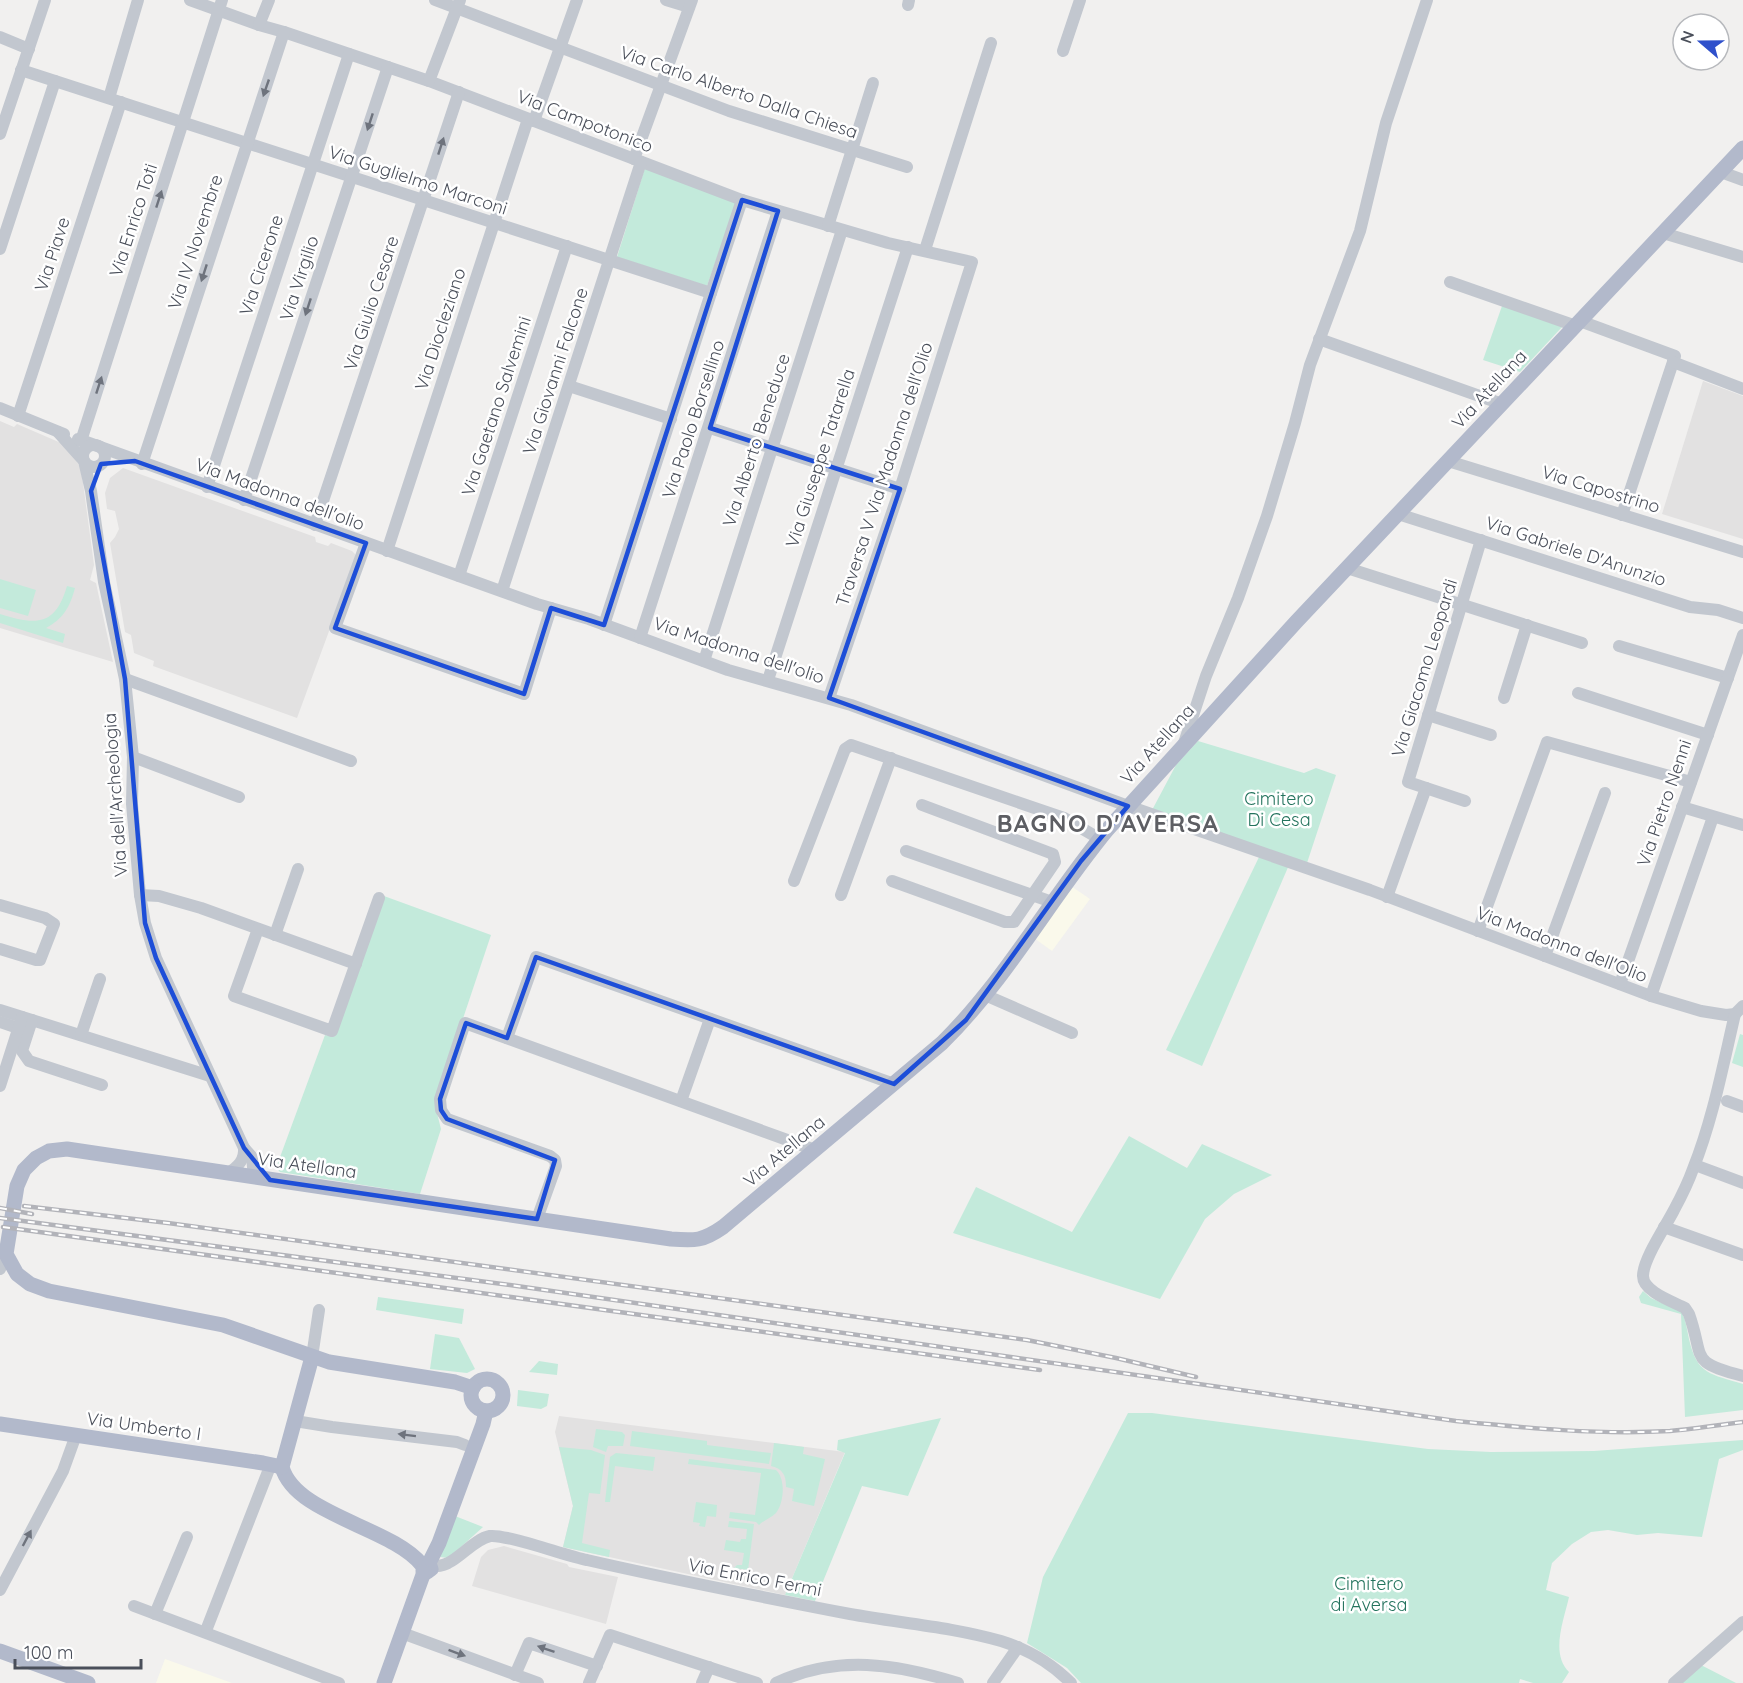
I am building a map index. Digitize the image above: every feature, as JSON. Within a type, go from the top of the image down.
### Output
[{"type":"main road","name":"Via Atellana","points":[[8,1247],[17,1186],[24,1170],[36,1158],[49,1152],[67,1149],[671,1239],[693,1241],[707,1238],[894,1084],[966,1020],[1100,839],[1184,743],[1743,148]]},
{"type":"main road","points":[[8,1247],[17,1274],[30,1284],[49,1291],[223,1325],[329,1362],[455,1382],[472,1388]]},
{"type":"main road","points":[[312,1357],[295,1421],[276,1466],[302,1496],[404,1548],[426,1566]]},
{"type":"main road","points":[[490,1379],[495,1381],[502,1389],[500,1404],[491,1410],[483,1410],[472,1400],[472,1388],[480,1381],[490,1379]]},
{"type":"main road","points":[[426,1566],[429,1541],[465,1445],[483,1410]]},
{"type":"main road","points":[[384,1683],[426,1566],[443,1533],[483,1424],[483,1410]]},
{"type":"main road","name":"Via Umberto I","points":[[0,1424],[276,1466]]},
{"type":"main road","points":[[0,1651],[88,1683]]},
{"type":"street","points":[[0,134],[5,100],[21,70],[45,0]]},
{"type":"street","name":"Via Piave","points":[[18,416],[115,100],[138,0]]},
{"type":"street","name":"Via Campotonico","points":[[190,0],[220,5],[259,25],[429,81],[742,200],[842,230],[972,262]]},
{"type":"street","points":[[259,25],[269,0]]},
{"type":"street","name":"Via Carlo Alberto Dalla Chiesa","points":[[435,0],[459,4],[660,86],[741,115],[907,167]]},
{"type":"street","name":"Via Diocleziano","points":[[387,551],[494,223],[577,0]]},
{"type":"street","points":[[666,0],[690,4]]},
{"type":"street","points":[[1063,51],[1080,0]]},
{"type":"street","points":[[1184,743],[1206,676],[1238,598],[1267,516],[1310,365],[1360,231],[1386,123],[1427,0]]},
{"type":"street","points":[[429,81],[459,4]]},
{"type":"street","name":"Via Giovanni Falcone","points":[[502,591],[611,261],[660,86],[690,4]]},
{"type":"street","name":"Via Enrico Toti","points":[[85,448],[220,5]]},
{"type":"street","name":"Via IV Novembre","points":[[139,463],[284,32]]},
{"type":"street","points":[[0,37],[28,49]]},
{"type":"street","points":[[925,250],[992,43]]},
{"type":"street","name":"Via Cicerone","points":[[207,487],[349,54]]},
{"type":"street","name":"Via Virgilio","points":[[244,500],[388,67]]},
{"type":"street","name":"Via Guglielmo Marconi","points":[[21,70],[711,293]]},
{"type":"street","points":[[0,249],[55,81]]},
{"type":"street","points":[[828,226],[873,83]]},
{"type":"street","name":"Via Giulio Cesare","points":[[315,525],[459,92]]},
{"type":"street","points":[[1721,172],[1743,180]]},
{"type":"street","points":[[604,625],[742,200]]},
{"type":"street","name":"Via Paolo Borsellino","points":[[640,638],[710,428],[778,211]]},
{"type":"street","name":"Via Alberto Beneduce","points":[[704,661],[842,230]]},
{"type":"street","points":[[1663,233],[1743,257]]},
{"type":"street","name":"Via Gaetano Salvemini","points":[[459,576],[567,246]]},
{"type":"street","name":"Via Giuseppe Tatarella","points":[[768,680],[908,247]]},
{"type":"street","name":"Traversa V Via Madonna dell'Olio","points":[[829,698],[900,489],[972,262]]},
{"type":"street","points":[[1450,282],[1675,356],[1623,514]]},
{"type":"street","points":[[1319,339],[1502,404]]},
{"type":"street","points":[[1673,362],[1743,389]]},
{"type":"street","points":[[569,386],[671,419]]},
{"type":"street","name":"Via dell'Archeologia","points":[[0,408],[58,432],[85,448]]},
{"type":"street","points":[[710,428],[772,450],[900,489]]},
{"type":"street","name":"Via dell'Archeologia","points":[[58,432],[85,448]]},
{"type":"street","points":[[85,448],[104,454],[91,491]]},
{"type":"street","points":[[85,448],[90,466],[118,461],[139,463]]},
{"type":"street","name":"Via dell'Archeologia","points":[[85,448],[104,582],[125,679],[133,757],[132,804],[140,895],[145,924],[156,958],[247,1154],[249,1177]]},
{"type":"street","name":"Via Madonna dell'olio","points":[[85,448],[139,463],[728,670],[829,698],[1370,890]]},
{"type":"street","name":"Via Capostrino","points":[[1448,461],[1743,552]]},
{"type":"street","name":"Via Gabriele D'Anunzio","points":[[1398,514],[1690,607],[1718,610],[1743,618]]},
{"type":"street","name":"Via Giacomo Leopardi","points":[[1426,788],[1408,782],[1481,540]]},
{"type":"street","points":[[366,543],[335,628],[524,694],[551,608]]},
{"type":"street","points":[[1347,568],[1582,643]]},
{"type":"street","points":[[1504,698],[1527,625]]},
{"type":"street","name":"Via Pietro Nenni","points":[[1620,984],[1743,635]]},
{"type":"street","points":[[1619,646],[1728,678]]},
{"type":"street","points":[[125,679],[351,761]]},
{"type":"street","points":[[1578,693],[1708,735]]},
{"type":"street","points":[[1428,715],[1491,735]]},
{"type":"street","points":[[1478,931],[1547,742],[1691,782]]},
{"type":"street","points":[[794,881],[845,749],[851,744],[1064,818],[1100,839]]},
{"type":"street","points":[[133,757],[239,797]]},
{"type":"street","points":[[841,895],[891,758]]},
{"type":"street","points":[[1387,897],[1426,788],[1465,801]]},
{"type":"street","points":[[1545,956],[1605,793]]},
{"type":"street","points":[[892,881],[1005,922],[1014,922],[1055,862],[1053,854],[922,805]]},
{"type":"street","points":[[1682,807],[1743,825]]},
{"type":"street","points":[[1651,996],[1713,817]]},
{"type":"street","points":[[906,851],[1052,902]]},
{"type":"street","points":[[275,935],[298,869]]},
{"type":"street","name":"Via Madonna dell'Olio","points":[[1370,890],[1651,996],[1701,1011],[1726,1015],[1739,1010]]},
{"type":"street","points":[[140,895],[174,899],[356,964]]},
{"type":"street","points":[[258,929],[234,996],[332,1031],[379,898]]},
{"type":"street","points":[[0,905],[45,918],[54,924],[40,960],[0,949]]},
{"type":"street","points":[[507,1038],[536,957],[894,1084]]},
{"type":"street","points":[[81,1035],[100,979]]},
{"type":"street","points":[[985,995],[1072,1033]]},
{"type":"street","points":[[0,1010],[24,1022]]},
{"type":"street","points":[[1739,1010],[1737,1029],[1695,1165],[1655,1242],[1643,1275],[1645,1283],[1651,1290],[1685,1308],[1689,1314],[1701,1359],[1719,1370],[1743,1376]]},
{"type":"street","points":[[681,1101],[710,1019]]},
{"type":"street","points":[[0,1022],[24,1022],[81,1035],[210,1076]]},
{"type":"street","points":[[24,1022],[22,1051],[29,1061],[102,1085]]},
{"type":"street","points":[[0,1086],[24,1022]]},
{"type":"street","points":[[537,1219],[556,1166],[555,1160],[550,1156],[447,1119],[441,1110],[440,1099],[465,1023],[815,1150]]},
{"type":"street","points":[[1727,1101],[1743,1107]]},
{"type":"street","points":[[247,1154],[249,1177]]},
{"type":"street","points":[[1695,1165],[1743,1183]]},
{"type":"street","points":[[1664,1227],[1743,1255]]},
{"type":"street","points":[[0,1269],[8,1247]]},
{"type":"street","points":[[312,1357],[319,1310]]},
{"type":"street","points":[[295,1421],[457,1442],[465,1445]]},
{"type":"street","points":[[0,1590],[63,1471],[76,1435]]},
{"type":"street","points":[[207,1628],[276,1466]]},
{"type":"street","name":"Via Enrico Fermi","points":[[426,1566],[450,1562],[481,1540],[491,1536],[507,1538],[631,1570],[849,1614],[964,1632],[1018,1647],[1050,1665],[1071,1683]]},
{"type":"street","points":[[155,1614],[187,1538]]},
{"type":"street","points":[[134,1606],[339,1683]]},
{"type":"street","points":[[1674,1683],[1743,1622]]},
{"type":"street","points":[[402,1633],[538,1683]]},
{"type":"street","points":[[589,1683],[610,1635],[757,1683]]},
{"type":"street","points":[[515,1675],[529,1643],[597,1666]]},
{"type":"street","points":[[993,1683],[1018,1647]]},
{"type":"street","points":[[776,1683],[806,1672],[850,1664],[884,1665],[924,1672],[958,1683]]},
{"type":"street","points":[[702,1683],[708,1667]]},
{"type":"highlighted area","points":[[742,200],[778,211],[710,428],[900,489],[829,698],[1128,806],[1081,861],[966,1020],[894,1084],[536,957],[507,1038],[466,1023],[440,1099],[441,1110],[447,1119],[555,1160],[537,1219],[270,1180],[244,1148],[156,958],[145,923],[125,679],[91,491],[101,464],[135,461],[366,543],[335,628],[524,694],[551,608],[604,625]]},
{"type":"shaded area","points":[[1703,381],[1743,396],[1743,539],[1662,514]]},
{"type":"shaded area","points":[[0,421],[14,427],[17,424],[61,443],[81,468],[94,565],[90,580],[96,583],[113,662],[0,628]]},
{"type":"shaded area","points":[[123,468],[315,537],[316,542],[328,546],[331,543],[355,554],[356,558],[297,718],[153,666],[154,661],[134,653],[131,635],[125,632],[110,543],[119,529],[115,511],[107,509],[105,493],[110,478]]},
{"type":"shaded area","points":[[1068,884],[1090,899],[1052,951],[1031,936]]},
{"type":"shaded area","points":[[559,1416],[845,1452],[785,1595],[563,1547],[573,1506],[555,1432]]},
{"type":"shaded area","points":[[504,1546],[567,1564],[569,1567],[618,1577],[606,1624],[472,1586],[481,1557],[488,1550]]},
{"type":"shaded area","points":[[165,1659],[232,1683],[156,1683]]},
{"type":"green space","points":[[645,168],[736,203],[707,286],[617,257]]},
{"type":"green space","points":[[1502,306],[1563,326],[1520,372],[1483,360]]},
{"type":"green space","points":[[0,579],[36,590],[28,616],[0,608]]},
{"type":"green space","points":[[67,586],[75,588],[68,607],[57,621],[46,628],[65,634],[63,643],[0,623],[0,614],[34,621],[50,616],[57,609]]},
{"type":"green space","name":"Cimitero Di Cesa","points":[[1198,741],[1304,773],[1316,768],[1336,775],[1307,863],[1151,812],[1176,765]]},
{"type":"green space","points":[[1260,855],[1289,865],[1202,1066],[1166,1050]]},
{"type":"green space","points":[[384,896],[491,935],[437,1096],[437,1113],[441,1129],[420,1194],[280,1172],[276,1168],[325,1035],[334,1037]]},
{"type":"green space","points":[[1740,1034],[1743,1035],[1743,1067],[1732,1063]]},
{"type":"green space","points":[[1129,1136],[1187,1168],[1202,1144],[1272,1175],[1234,1194],[1205,1219],[1160,1299],[953,1233],[976,1187],[1072,1232]]},
{"type":"green space","points":[[1643,1291],[1651,1298],[1682,1312],[1692,1351],[1701,1366],[1714,1375],[1743,1384],[1743,1410],[1685,1417],[1681,1314],[1641,1303],[1639,1297]]},
{"type":"green space","points":[[378,1297],[464,1309],[462,1324],[376,1310]]},
{"type":"green space","points":[[435,1334],[459,1338],[475,1369],[467,1373],[430,1369]]},
{"type":"green space","points":[[539,1361],[558,1364],[557,1375],[529,1372]]},
{"type":"green space","points":[[518,1390],[549,1394],[547,1406],[541,1409],[517,1406]]},
{"type":"green space","name":"Cimitero di Aversa","points":[[1128,1413],[1152,1413],[1428,1449],[1491,1452],[1594,1451],[1743,1440],[1743,1450],[1719,1459],[1702,1537],[1658,1533],[1637,1535],[1608,1530],[1591,1532],[1572,1544],[1552,1563],[1546,1590],[1569,1597],[1559,1646],[1563,1664],[1569,1672],[1562,1683],[1533,1683],[1520,1679],[1519,1683],[1081,1683],[1067,1668],[1027,1643],[1043,1577]]},
{"type":"green space","points":[[941,1418],[908,1496],[862,1486],[815,1601],[785,1595],[845,1453],[837,1450],[838,1440]]},
{"type":"green space","points":[[596,1429],[622,1432],[625,1435],[623,1446],[608,1446],[606,1452],[593,1447]]},
{"type":"green space","points":[[632,1431],[707,1441],[707,1445],[771,1453],[769,1464],[630,1446]]},
{"type":"green space","points":[[774,1443],[804,1447],[803,1454],[825,1459],[814,1506],[792,1501],[794,1489],[786,1487],[783,1473],[771,1466]]},
{"type":"green space","points":[[559,1447],[591,1450],[605,1455],[600,1494],[589,1493],[582,1543],[610,1550],[609,1557],[563,1547],[573,1506]]},
{"type":"green space","points":[[616,1453],[655,1457],[653,1471],[615,1466],[610,1502],[605,1502],[610,1457]]},
{"type":"green space","points":[[689,1459],[776,1470],[783,1485],[779,1509],[759,1525],[756,1522],[729,1518],[730,1512],[755,1515],[761,1473],[688,1464]]},
{"type":"green space","points":[[696,1502],[717,1505],[716,1517],[707,1516],[705,1527],[693,1522]]},
{"type":"green space","points":[[455,1516],[483,1527],[448,1558],[440,1557]]},
{"type":"green space","points":[[729,1521],[754,1524],[748,1570],[734,1568],[742,1565],[744,1553],[724,1550],[726,1540],[740,1542],[741,1539],[746,1539],[747,1529],[728,1527]]},
{"type":"green space","points":[[1701,1665],[1736,1683],[1679,1683]]},
{"type":"railway","points":[[24,1206],[168,1223],[1027,1340],[1196,1377]]},
{"type":"railway","points":[[0,1208],[32,1214]]},
{"type":"railway","points":[[0,1218],[510,1285],[1456,1421],[1617,1432],[1670,1431],[1743,1422]]},
{"type":"railway","points":[[3,1227],[1040,1370]]},
{"type":"district","name":"BAGNO D'AVERSA","points":[[1108,823]]}]
